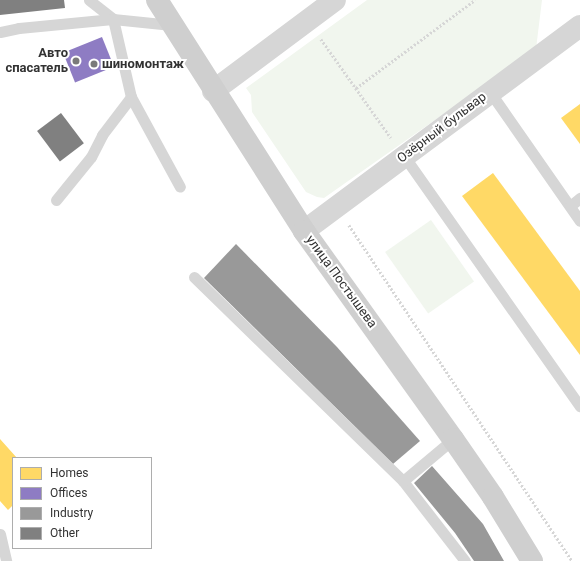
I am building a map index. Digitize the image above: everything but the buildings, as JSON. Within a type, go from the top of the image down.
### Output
[{"type":"main road","name":"улица Постышева","points":[[157,0],[213,91],[304,231],[453,439],[493,498],[532,561]]},
{"type":"street","points":[[213,91],[335,0]]},
{"type":"street","name":"Озёрный бульвар","points":[[304,231],[580,26]]},
{"type":"lane","points":[[89,0],[113,19],[131,97],[180,187]]},
{"type":"lane","points":[[0,32],[18,28],[113,19],[172,25]]},
{"type":"lane","points":[[490,92],[580,220]]},
{"type":"lane","points":[[56,200],[91,157],[102,135],[131,97]]},
{"type":"lane","points":[[404,156],[580,406]]},
{"type":"lane","points":[[570,206],[580,198]]},
{"type":"lane","points":[[194,278],[403,481],[465,561]]},
{"type":"lane","points":[[403,481],[453,439]]},
{"type":"lane","points":[[0,534],[6,561]]},
{"type":"path","points":[[356,88],[475,0]]},
{"type":"path","points":[[308,21],[404,156]]},
{"type":"path","points":[[337,206],[572,561]]},
{"type":"shaded area","points":[[367,0],[542,0],[536,49],[324,198],[317,197],[306,192],[252,112],[251,95],[246,88]]},
{"type":"shaded area","points":[[431,220],[474,281],[428,314],[385,252]]},
{"type":"place","name":"Авто спасатель","points":[[76,61]]},
{"type":"place","name":"шиномонтаж","points":[[94,64]]}]
